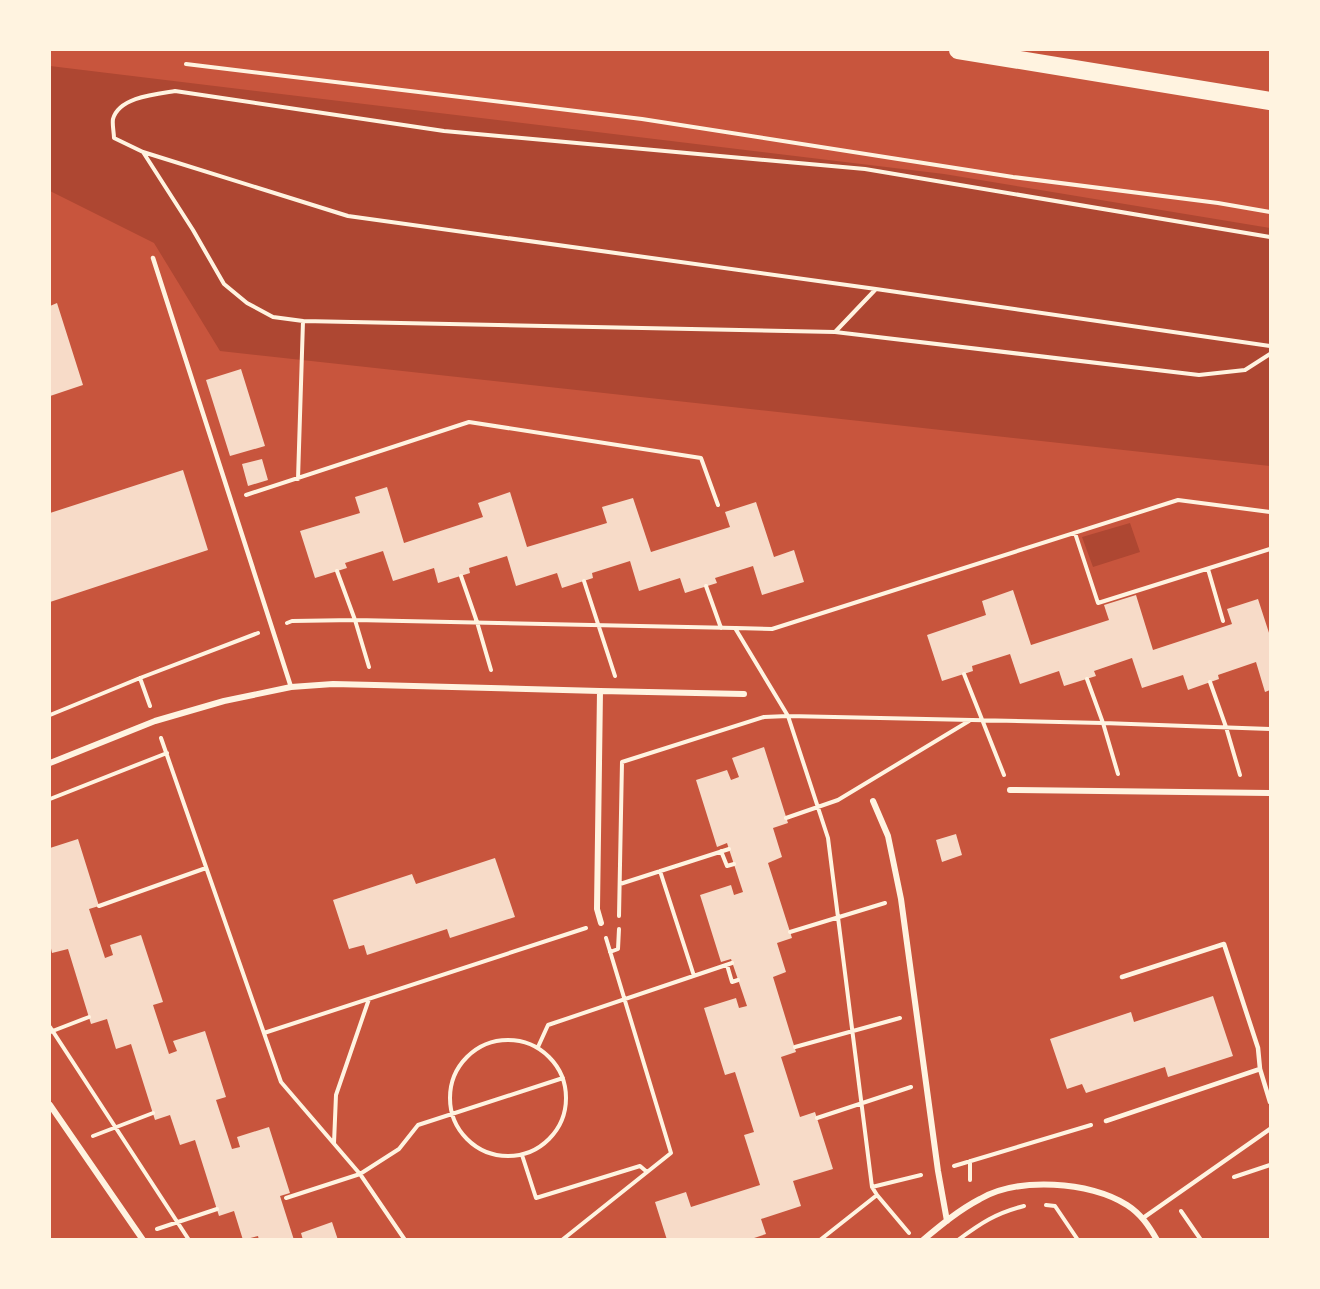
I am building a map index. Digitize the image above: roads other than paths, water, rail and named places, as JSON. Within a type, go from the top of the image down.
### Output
[{"type":"highway","points":[[958,50],[1270,101]]},
{"type":"street","points":[[50,764],[155,721],[224,701],[291,687],[333,684],[744,694]]},
{"type":"street","points":[[600,691],[597,909],[601,923]]},
{"type":"street","points":[[1010,790],[1270,793]]},
{"type":"street","points":[[873,801],[888,837],[901,899],[938,1171],[947,1221]]},
{"type":"street","points":[[50,1105],[141,1237]]},
{"type":"street","points":[[923,1239],[981,1198],[1010,1187],[1040,1184],[1074,1187],[1104,1194],[1127,1205],[1143,1218],[1157,1239]]},
{"type":"lane","points":[[153,258],[291,687]]},
{"type":"lane","points":[[1122,977],[1224,944],[1258,1048],[1260,1069],[1270,1102]]},
{"type":"lane","points":[[1106,1121],[1260,1069]]},
{"type":"lane","points":[[1143,1218],[1270,1129]]}]
